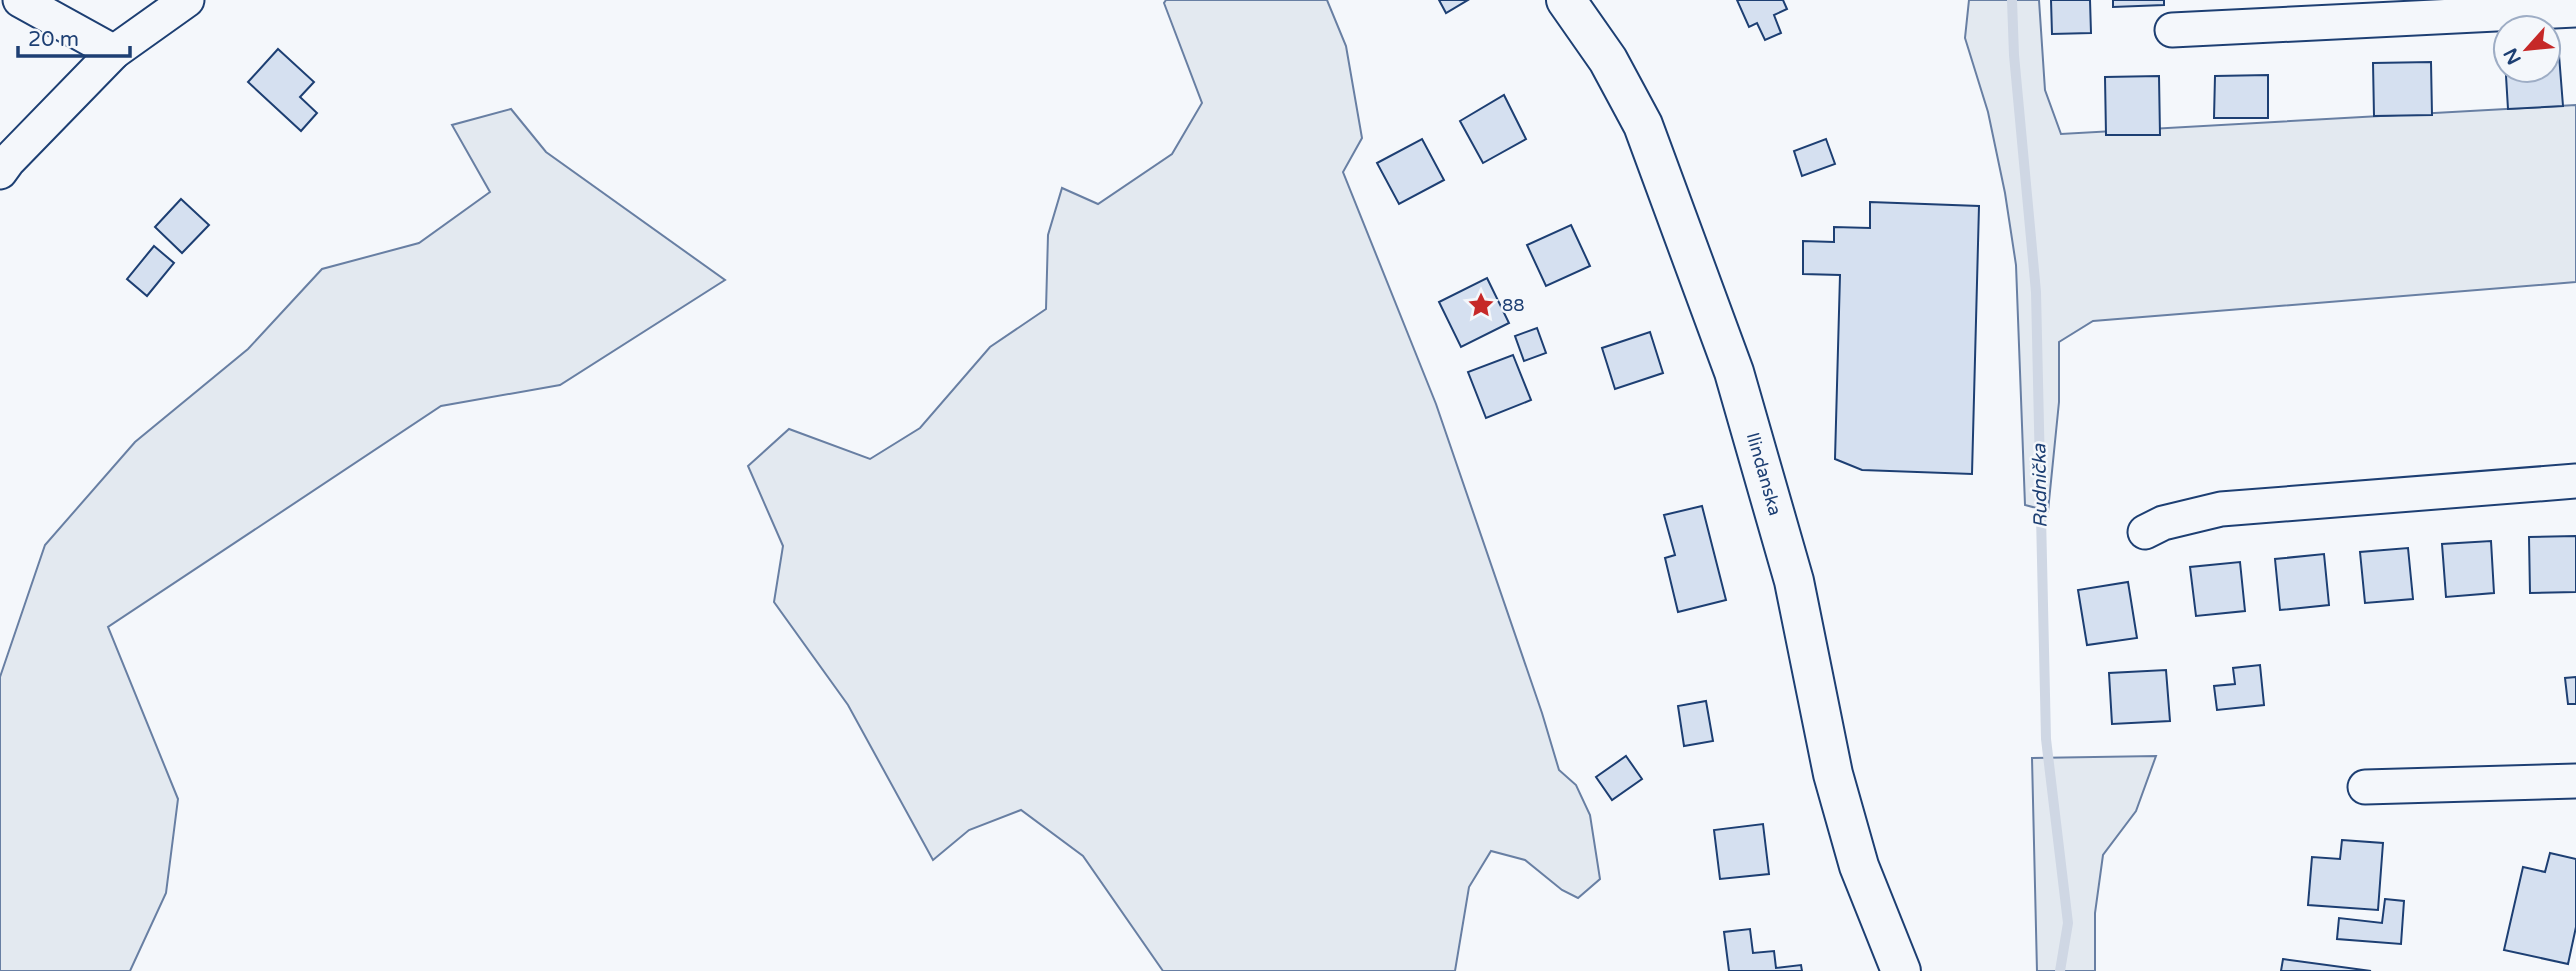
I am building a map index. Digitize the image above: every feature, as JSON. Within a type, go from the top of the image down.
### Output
[{"type":"street","points":[[20,0],[114,52]]},
{"type":"street","points":[[0,172],[114,52],[187,0]]},
{"type":"street","name":"Ilindanska","points":[[1566,0],[1608,60],[1643,125],[1734,372],[1794,581],[1833,774],[1859,866],[1901,971]]},
{"type":"street","points":[[2172,30],[2576,10]]},
{"type":"street","points":[[2144,533],[2163,523],[2221,509],[2576,481]]},
{"type":"street","points":[[2365,787],[2576,781]]},
{"type":"shaded area","points":[[1166,0],[1327,0],[1346,46],[1362,138],[1343,172],[1436,404],[1559,770],[1576,785],[1590,815],[1600,879],[1578,898],[1562,890],[1525,860],[1491,851],[1469,887],[1455,971],[1163,971],[1083,856],[1021,810],[969,830],[933,860],[848,705],[774,602],[783,546],[748,466],[789,429],[870,459],[920,428],[990,347],[1046,309],[1048,235],[1062,188],[1098,204],[1172,154],[1202,103],[1164,3]]},
{"type":"shaded area","points":[[1969,0],[2039,0],[2045,90],[2061,134],[2576,105],[2576,282],[2093,321],[2059,342],[2059,402],[2048,511],[2025,505],[2016,265],[2005,193],[1988,112],[1965,38]]},
{"type":"shaded area","points":[[511,109],[546,152],[725,280],[560,385],[441,406],[108,627],[178,799],[166,893],[130,971],[0,971],[0,677],[45,545],[135,442],[248,349],[322,269],[419,243],[490,192],[452,125]]},
{"type":"shaded area","points":[[2156,756],[2136,811],[2103,855],[2095,913],[2095,971],[2037,971],[2032,758]]},
{"type":"building","points":[[1439,0],[1468,0],[1446,13]]},
{"type":"building","points":[[1737,0],[1783,0],[1787,9],[1774,15],[1781,33],[1765,40],[1757,23],[1749,27]]},
{"type":"building","points":[[2051,0],[2090,0],[2091,33],[2052,34]]},
{"type":"building","points":[[2113,0],[2164,0],[2164,5],[2113,7]]},
{"type":"building","points":[[278,49],[314,82],[300,97],[317,113],[301,131],[248,82]]},
{"type":"building","points":[[2431,62],[2432,115],[2374,116],[2373,63]]},
{"type":"building","points":[[2268,75],[2268,118],[2214,118],[2215,76]]},
{"type":"building","points":[[2159,76],[2160,135],[2106,135],[2105,77]]},
{"type":"building","points":[[2506,84],[2561,84],[2563,106],[2508,109]]},
{"type":"building","points":[[1504,95],[1526,139],[1483,163],[1460,121]]},
{"type":"building","points":[[1422,139],[1444,180],[1399,204],[1377,163]]},
{"type":"building","points":[[1826,139],[1835,164],[1802,176],[1794,151]]},
{"type":"building","points":[[181,199],[209,225],[182,253],[155,227]]},
{"type":"building","points":[[1870,202],[1979,206],[1972,474],[1862,470],[1835,459],[1840,275],[1803,274],[1803,241],[1834,242],[1834,227],[1870,228]]},
{"type":"building","points":[[1571,225],[1590,266],[1546,286],[1527,245]]},
{"type":"building","points":[[154,246],[174,263],[147,296],[127,279]]},
{"type":"building","points":[[1487,278],[1509,323],[1461,347],[1439,302]]},
{"type":"building","points":[[1537,328],[1546,353],[1524,361],[1515,336]]},
{"type":"building","points":[[1650,332],[1663,373],[1615,389],[1602,348]]},
{"type":"building","points":[[1513,355],[1531,400],[1486,418],[1468,372]]},
{"type":"building","points":[[1702,506],[1726,600],[1678,612],[1665,558],[1675,555],[1664,515]]},
{"type":"building","points":[[2576,536],[2576,592],[2530,593],[2529,537]]},
{"type":"building","points":[[2491,541],[2494,593],[2446,597],[2442,544]]},
{"type":"building","points":[[2408,548],[2413,599],[2365,603],[2360,552]]},
{"type":"building","points":[[2324,554],[2329,605],[2280,610],[2275,559]]},
{"type":"building","points":[[2240,562],[2245,611],[2196,616],[2190,567]]},
{"type":"building","points":[[2128,582],[2137,638],[2087,645],[2078,590]]},
{"type":"building","points":[[2260,665],[2264,705],[2217,710],[2214,686],[2235,684],[2233,668]]},
{"type":"building","points":[[2166,670],[2170,721],[2112,724],[2109,673]]},
{"type":"building","points":[[2576,677],[2576,704],[2568,704],[2565,678]]},
{"type":"building","points":[[1706,701],[1713,741],[1684,746],[1678,706]]},
{"type":"building","points":[[1626,756],[1642,779],[1612,800],[1596,777]]},
{"type":"building","points":[[1763,824],[1769,874],[1720,879],[1714,830]]},
{"type":"building","points":[[2342,840],[2383,843],[2378,910],[2308,905],[2312,857],[2340,859]]},
{"type":"building","points":[[2550,853],[2576,859],[2576,927],[2568,964],[2504,950],[2523,867],[2545,872]]},
{"type":"building","points":[[2385,899],[2404,901],[2401,944],[2337,939],[2339,918],[2382,923]]},
{"type":"building","points":[[1750,929],[1753,953],[1774,951],[1776,968],[1801,965],[1802,971],[1729,971],[1724,932]]},
{"type":"building","points":[[2283,959],[2371,971],[2281,971]]},
{"type":"waterway","name":"Rudnička","points":[[2012,0],[2014,55],[2036,292],[2046,739],[2068,923],[2060,971]]},
{"type":"place","name":"88","points":[[1481,305]]}]
